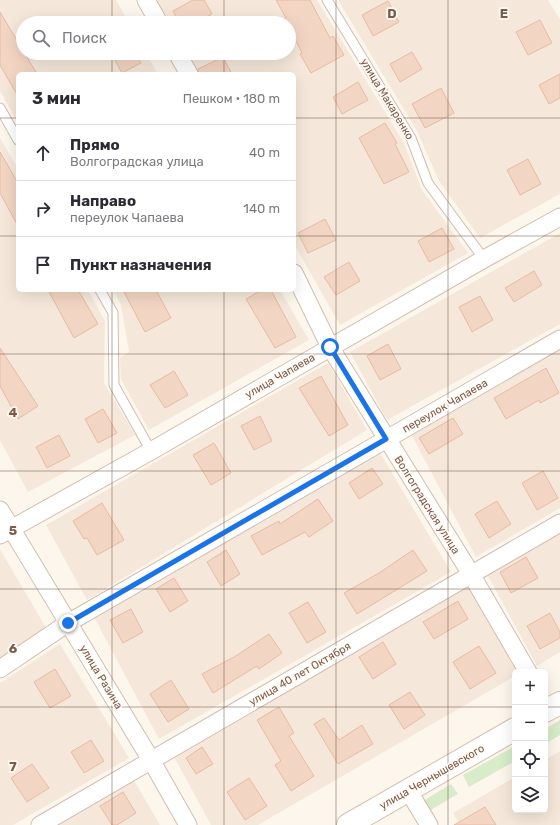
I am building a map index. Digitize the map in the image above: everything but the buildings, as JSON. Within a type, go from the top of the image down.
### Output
[{"type":"street","points":[[146,0],[156,16]]},
{"type":"street","points":[[181,60],[188,72]]},
{"type":"street","name":"улица Чапаева","points":[[5,532],[152,451],[330,347],[560,217]]},
{"type":"street","name":"Волгоградская улица","points":[[296,277],[330,347],[471,574],[526,669]]},
{"type":"street","name":"переулок Чапаева","points":[[0,669],[68,623],[560,340]]},
{"type":"street","name":"улица Разина","points":[[0,510],[5,532],[68,623],[151,760],[188,825]]},
{"type":"street","name":"улица 40 лет Октября","points":[[40,825],[560,523]]},
{"type":"street","name":"улица Чернышевского","points":[[348,825],[512,731]]},
{"type":"street","points":[[408,790],[429,825]]},
{"type":"lane","name":"улица Макаренко","points":[[327,0],[411,138],[428,184],[484,259]]},
{"type":"lane","points":[[0,108],[16,136]]},
{"type":"lane","points":[[101,292],[113,313],[114,385],[152,451]]},
{"type":"shaded area","points":[[0,0],[116,0],[125,16],[16,16],[16,60],[150,60],[157,72],[16,72],[16,119],[0,91]]},
{"type":"shaded area","points":[[156,0],[317,0],[404,143],[422,190],[468,253],[340,325],[296,248],[296,72],[197,72],[190,60],[296,60],[296,16],[165,16]]},
{"type":"shaded area","points":[[338,0],[548,0],[560,19],[560,194],[480,238],[439,181],[417,131]]},
{"type":"shaded area","points":[[0,138],[16,166],[16,292],[89,292],[105,321],[104,383],[135,435],[28,492],[0,440]]},
{"type":"shaded area","points":[[560,233],[560,324],[387,420],[350,352]]},
{"type":"shaded area","points":[[114,292],[281,292],[309,340],[149,430],[121,379],[120,358],[129,352],[121,305]]},
{"type":"shaded area","points":[[560,349],[560,508],[476,557],[411,434]]},
{"type":"shaded area","points":[[328,363],[367,430],[87,600],[46,525]]},
{"type":"shaded area","points":[[380,453],[451,572],[159,739],[95,619]]},
{"type":"shaded area","points":[[560,533],[560,652],[537,666],[487,574]]},
{"type":"shaded area","points":[[0,549],[46,628],[0,659]]},
{"type":"shaded area","points":[[469,587],[515,669],[512,669],[512,678],[258,825],[211,825],[173,755]]},
{"type":"shaded area","points":[[60,644],[129,758],[13,825],[0,825],[0,683]]},
{"type":"shaded area","points":[[560,751],[560,825],[460,825],[453,813],[512,779],[512,813],[548,813],[548,758]]},
{"type":"shaded area","points":[[133,779],[160,825],[55,825]]},
{"type":"green space","points":[[560,720],[560,735],[548,742],[548,741],[548,727]]},
{"type":"green space","points":[[512,748],[512,763],[469,787],[463,775]]},
{"type":"green space","points":[[451,784],[458,794],[429,811],[423,801]]},
{"type":"route","points":[[68,623],[386,439],[330,347]]}]
